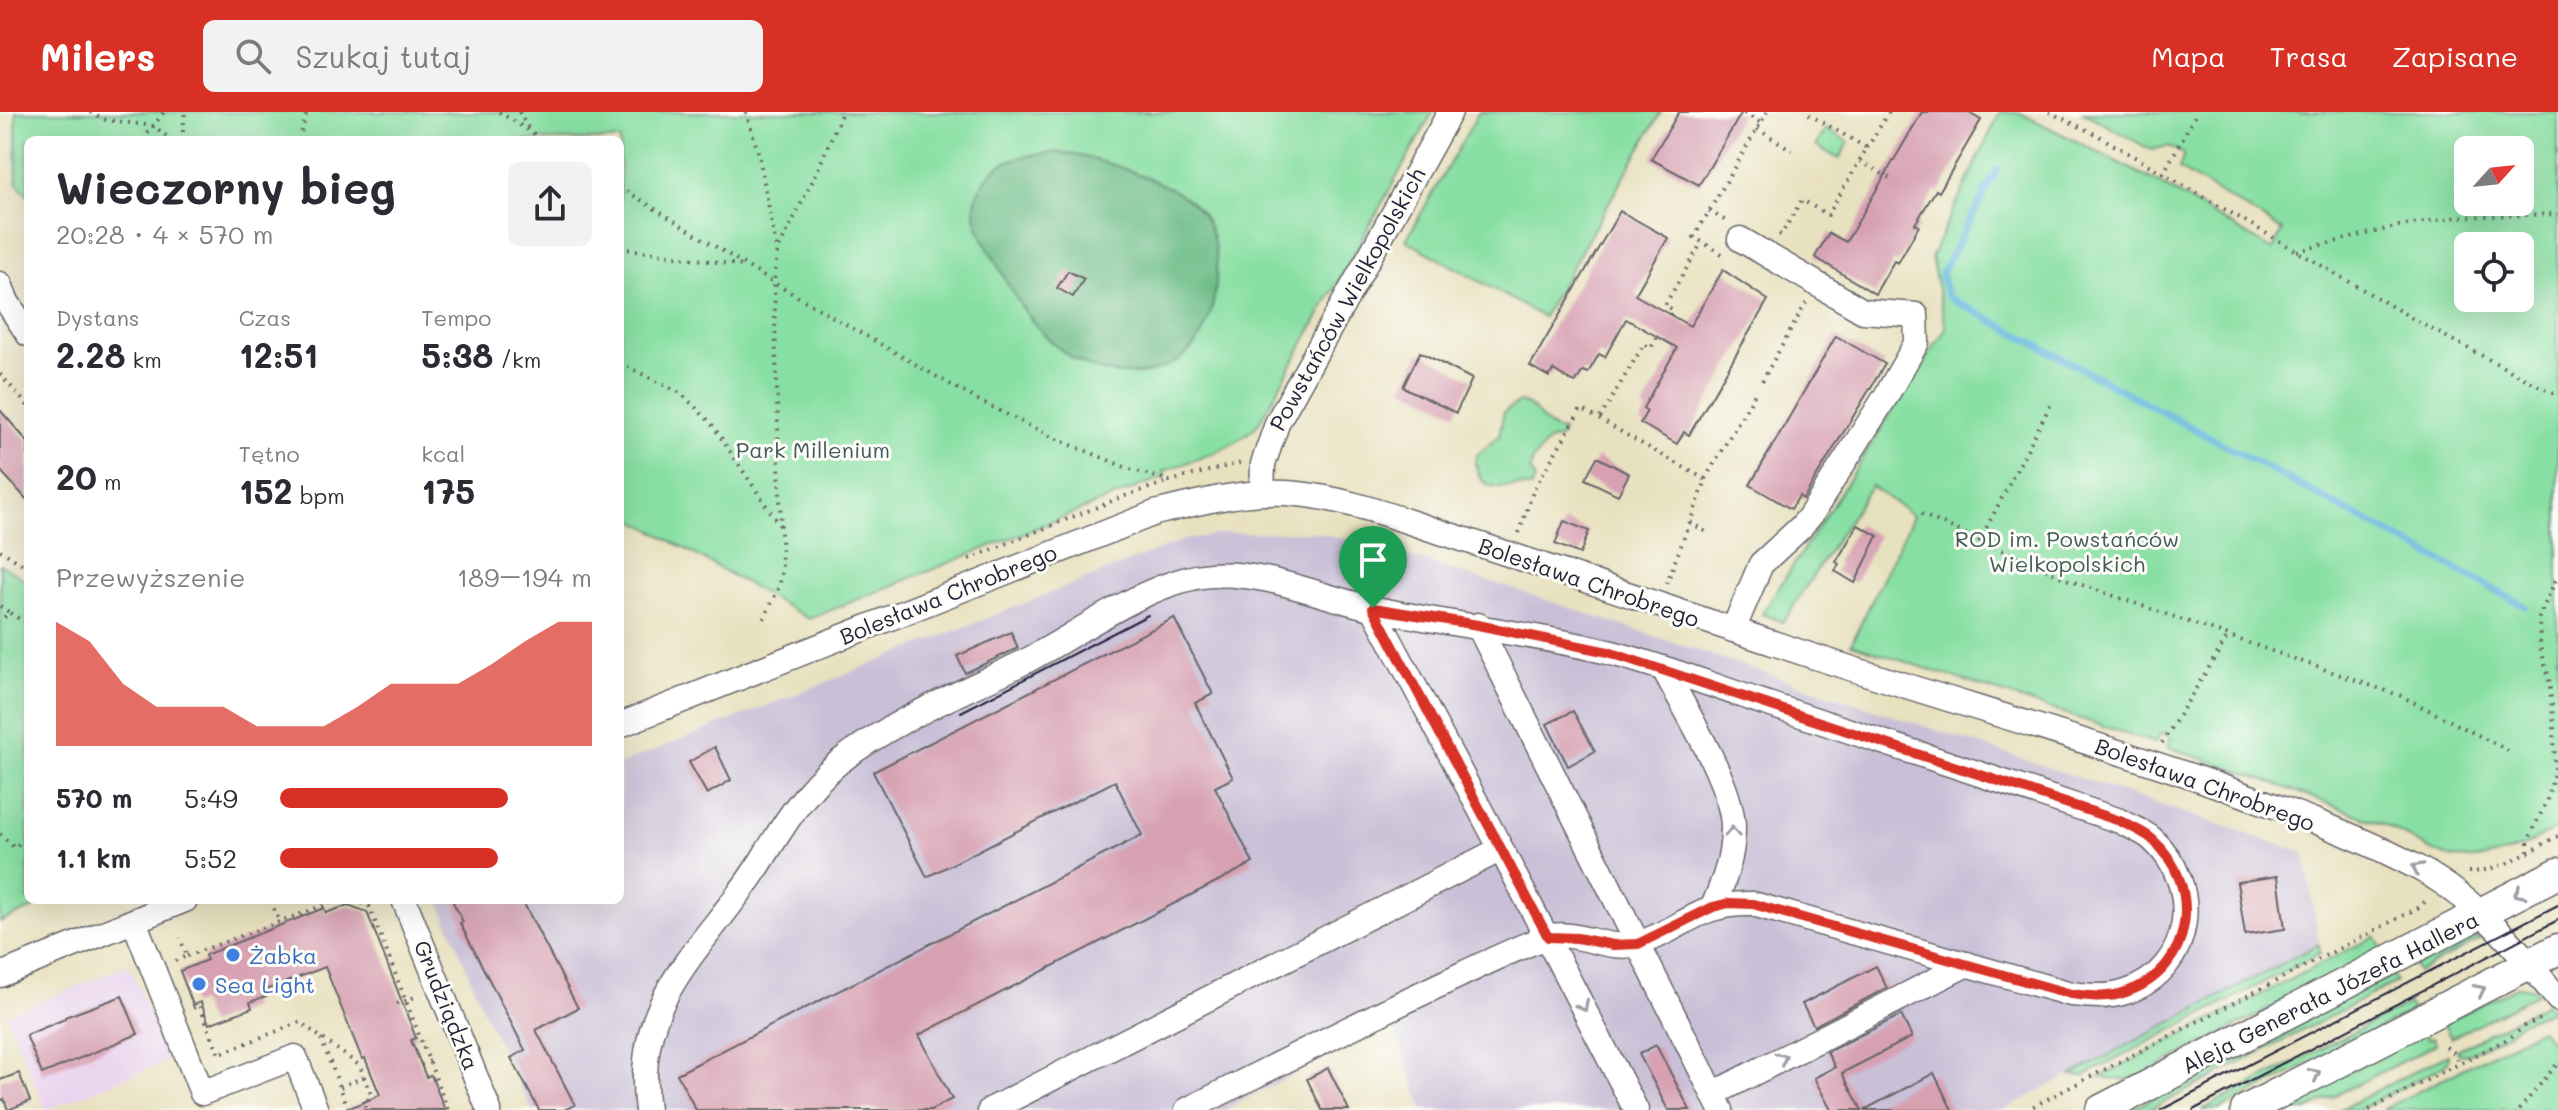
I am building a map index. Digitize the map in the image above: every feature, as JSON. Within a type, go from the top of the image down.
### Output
[{"type":"main road","name":"Aleja Generała Józefa Hallera","points":[[2101,1110],[2558,873]]},
{"type":"main road","points":[[2246,1110],[2558,949]]},
{"type":"street","name":"Powstańców Wielkopolskich","points":[[1262,492],[1263,464],[1278,421],[1450,112]]},
{"type":"street","points":[[1733,630],[1761,564],[1810,516],[1917,342],[1916,315],[1863,311],[1740,239]]},
{"type":"street","points":[[0,284],[7,302],[24,328]]},
{"type":"street","name":"Bolesława Chrobrego","points":[[624,723],[1155,513],[1230,495],[1262,492],[1301,494],[1348,503],[1530,561],[1733,630],[2264,801],[2393,856],[2445,884],[2503,933],[2530,964],[2553,1008]]},
{"type":"street","points":[[647,1110],[642,1080],[648,1036],[663,995],[746,885],[809,790],[839,762],[869,742],[1029,659],[1097,619],[1179,582],[1209,575],[1241,576],[1278,583],[1373,608],[1478,625],[1608,652],[2120,821],[2151,838],[2172,861],[2184,890],[2187,916],[2181,941],[2168,965],[2147,982],[2126,992],[2100,998],[2071,994],[1776,909],[1729,903],[1713,907],[1638,944],[1613,945],[1577,938],[1548,937],[1388,1009],[1187,1110]]},
{"type":"street","points":[[1373,608],[1636,1110]]},
{"type":"street","points":[[1478,625],[1717,1102],[1967,964]]},
{"type":"street","points":[[1665,671],[1718,774],[1734,826],[1731,853],[1713,907]]},
{"type":"street","points":[[990,1110],[1501,849]]},
{"type":"street","points":[[0,975],[175,904]]},
{"type":"street","name":"Grudziądzka","points":[[406,904],[489,1110]]},
{"type":"street","points":[[134,921],[202,1093],[295,1057],[316,1110]]},
{"type":"path","points":[[90,112],[106,120],[154,126],[166,136]]},
{"type":"path","points":[[146,136],[164,112]]},
{"type":"path","points":[[182,136],[185,112]]},
{"type":"path","points":[[300,136],[307,112]]},
{"type":"path","points":[[499,112],[538,136]]},
{"type":"path","points":[[519,112],[531,132]]},
{"type":"path","points":[[746,112],[759,155],[777,252],[774,283],[782,570],[779,587],[764,619]]},
{"type":"path","points":[[777,252],[817,172],[842,112]]},
{"type":"path","points":[[1805,112],[1867,148]]},
{"type":"path","points":[[1771,229],[1781,235],[1802,200],[1828,215],[1889,112]]},
{"type":"path","points":[[2049,112],[2097,135],[2422,324],[2558,396]]},
{"type":"path","points":[[2163,174],[2197,112]]},
{"type":"path","points":[[1744,113],[1761,123]]},
{"type":"path","points":[[1757,129],[1792,150]]},
{"type":"path","points":[[1860,161],[1893,180]]},
{"type":"path","points":[[624,190],[747,267],[974,398],[1052,437],[1130,469],[1170,481],[1195,476]]},
{"type":"path","points":[[2297,251],[2399,226],[2456,217],[2558,214]]},
{"type":"path","points":[[1670,315],[1673,310],[1665,305],[1702,242]]},
{"type":"path","points":[[624,249],[747,267]]},
{"type":"path","points":[[1600,418],[1644,344],[1651,348],[1657,337]]},
{"type":"path","points":[[624,365],[682,394],[711,423],[782,529]]},
{"type":"path","points":[[0,374],[24,399]]},
{"type":"path","points":[[1666,583],[1705,479],[1756,392]]},
{"type":"path","points":[[1979,542],[2052,402]]},
{"type":"path","points":[[1517,539],[1534,489],[1581,409],[1705,479]]},
{"type":"path","points":[[1921,514],[2071,581],[2401,696],[2509,751]]},
{"type":"path","points":[[1690,522],[1706,532]]},
{"type":"path","points":[[0,550],[24,565]]},
{"type":"path","points":[[2528,852],[2528,841],[2548,798],[2555,769],[2554,726],[2549,679],[2540,646],[2539,617],[2558,575]]},
{"type":"path","points":[[0,606],[24,621]]},
{"type":"path","points":[[0,622],[9,612]]},
{"type":"path","points":[[2167,736],[2228,637]]},
{"type":"path","points":[[0,834],[15,848],[24,838]]},
{"type":"path","points":[[2467,872],[2501,867],[2558,836]]},
{"type":"path","points":[[2026,1110],[2418,908],[2445,884]]},
{"type":"path","points":[[272,904],[279,921]]},
{"type":"path","points":[[187,956],[327,904]]},
{"type":"path","points":[[364,904],[369,906],[448,1110]]},
{"type":"path","points":[[180,938],[183,946]]},
{"type":"path","points":[[397,1004],[416,997]]},
{"type":"path","points":[[173,1016],[199,1005],[219,1054],[300,1022],[360,1066],[371,1094],[363,1110]]},
{"type":"path","points":[[2369,1110],[2459,1064],[2553,1008]]},
{"type":"path","points":[[320,1037],[349,1110]]},
{"type":"path","points":[[415,1051],[425,1047]]},
{"type":"path","points":[[2446,1047],[2453,1052],[2459,1064]]},
{"type":"path","points":[[421,1065],[430,1061]]},
{"type":"path","points":[[2519,1110],[2558,1063]]},
{"type":"path","points":[[340,1087],[370,1070]]},
{"type":"path","points":[[368,1087],[375,1084]]},
{"type":"shaded area","points":[[1314,532],[1378,547],[1510,588],[2305,853],[2319,944],[2004,1110],[1424,1110],[1392,1024],[1224,1110],[532,1110],[486,1017],[441,904],[624,904],[624,762],[1184,540],[1225,533]]},
{"type":"shaded area","points":[[129,965],[168,1061],[46,1110],[6,1015]]},
{"type":"green space","name":"Park Millenium","points":[[16,112],[1433,112],[1259,423],[1249,432],[1215,452],[1164,471],[1166,476],[809,619],[624,514],[624,136],[24,136],[24,191],[17,183]]},
{"type":"green space","points":[[1479,112],[1661,112],[1543,317],[1406,240]]},
{"type":"green space","name":"ROD im. Powstańców Wielkopolskich","points":[[2000,112],[2018,112],[2159,183],[2273,250],[2282,230],[2179,169],[2184,154],[2168,146],[2151,150],[2083,112],[2558,112],[2558,828],[2495,856],[2468,859],[2446,856],[2355,814],[2167,747],[2171,738],[2162,733],[2155,743],[1851,644],[1913,516],[1871,486],[1783,622],[1762,614],[1946,328],[1931,257]]},
{"type":"green space","points":[[1826,129],[1849,142],[1839,159],[1816,146]]},
{"type":"green space","points":[[1056,152],[1091,159],[1153,180],[1188,200],[1208,224],[1216,256],[1212,308],[1195,344],[1170,365],[1146,373],[1120,374],[1096,369],[1074,359],[1037,327],[986,245],[975,216],[977,197],[985,180],[1008,161]]},
{"type":"green space","points":[[1519,402],[1526,404],[1550,426],[1563,431],[1558,439],[1550,440],[1533,459],[1530,470],[1535,479],[1531,488],[1489,485],[1478,474],[1477,455],[1499,436],[1504,412]]},
{"type":"green space","points":[[0,564],[24,579],[24,904],[43,904],[0,922]]},
{"type":"green space","points":[[2470,935],[2481,939],[2418,972],[2413,963]]},
{"type":"green space","points":[[2375,936],[2383,950],[2139,1077],[2125,1080],[2100,1077]]},
{"type":"green space","points":[[2319,944],[2320,953],[2084,1076],[2071,1075]]},
{"type":"green space","points":[[2392,974],[2396,982],[2149,1110],[2130,1110]]},
{"type":"green space","points":[[2518,986],[2531,988],[2538,993],[2451,1038],[2443,1023]]},
{"type":"green space","points":[[2546,1003],[2552,1010],[2521,1022],[2507,1034],[2466,1055],[2459,1054],[2457,1050]]},
{"type":"green space","points":[[2408,1004],[2412,1011],[2219,1110],[2202,1110]]},
{"type":"green space","points":[[2540,1029],[2558,1050],[2551,1060],[2558,1067],[2558,1110],[2382,1110]]},
{"type":"green space","points":[[2425,1033],[2427,1039],[2432,1037],[2436,1044],[2307,1110],[2274,1110]]},
{"type":"green space","points":[[2448,1054],[2448,1060],[2442,1067],[2358,1110],[2339,1110]]},
{"type":"building","points":[[1679,112],[1742,112],[1699,185],[1651,159]]},
{"type":"building","points":[[1922,112],[1967,112],[1981,120],[1939,192],[1936,190],[1915,224],[1919,226],[1898,263],[1894,261],[1875,294],[1815,257],[1829,233],[1846,242]]},
{"type":"building","points":[[1620,211],[1668,238],[1635,295],[1690,326],[1723,270],[1768,300],[1689,435],[1684,432],[1677,444],[1640,423],[1647,411],[1643,408],[1677,348],[1626,319],[1605,357],[1599,354],[1588,373],[1583,371],[1575,383],[1553,370],[1549,377],[1530,366]]},
{"type":"building","points":[[1068,271],[1084,279],[1073,297],[1057,288]]},
{"type":"building","points":[[1836,336],[1885,364],[1803,499],[1799,496],[1791,509],[1750,485]]},
{"type":"building","points":[[1420,352],[1472,379],[1456,413],[1403,387]]},
{"type":"building","points":[[0,410],[24,437],[24,497],[0,470]]},
{"type":"building","points":[[1597,457],[1629,474],[1618,495],[1585,479]]},
{"type":"building","points":[[1564,521],[1589,531],[1580,554],[1555,544]]},
{"type":"building","points":[[1858,525],[1878,536],[1855,583],[1835,571],[1839,564],[1836,562]]},
{"type":"building","points":[[1174,618],[1213,694],[1195,703],[1233,778],[1215,787],[1253,863],[919,1035],[952,1099],[931,1110],[696,1110],[677,1074],[1142,835],[1115,781],[927,877],[873,772]]},
{"type":"building","points":[[1011,632],[1018,648],[965,673],[957,656]]},
{"type":"building","points":[[1573,711],[1595,751],[1568,766],[1547,724]]},
{"type":"building","points":[[715,747],[731,780],[707,794],[689,762]]},
{"type":"building","points":[[2278,876],[2285,929],[2245,935],[2237,882]]},
{"type":"building","points":[[454,904],[524,904],[578,1008],[536,1030],[575,1105],[564,1110],[539,1110],[511,1058],[525,1050],[460,923],[463,922]]},
{"type":"building","points":[[348,905],[367,912],[416,1038],[411,1040],[426,1077],[431,1075],[445,1110],[345,1110],[380,1095],[325,967],[268,989],[271,994],[250,1002],[252,1008],[209,1024],[201,1002],[193,1005],[180,971],[207,960],[205,955],[324,908],[326,913]]},
{"type":"building","points":[[1876,966],[1887,988],[1814,1026],[1802,1004]]},
{"type":"building","points":[[122,996],[138,1034],[42,1074],[26,1035]]},
{"type":"building","points":[[1901,1015],[1912,1037],[1842,1073],[1862,1110],[1831,1110],[1814,1078],[1835,1067],[1827,1052]]},
{"type":"building","points":[[1656,1045],[1690,1110],[1668,1110],[1639,1054]]},
{"type":"building","points":[[1328,1068],[1349,1110],[1322,1110],[1307,1079]]},
{"type":"building","points":[[19,1073],[30,1101],[8,1110],[4,1099],[0,1101],[0,1080]]},
{"type":"building","points":[[1934,1073],[1952,1110],[1864,1110]]},
{"type":"waterway","points":[[1997,170],[1941,274],[1948,297],[2525,606]]},
{"type":"tram line","points":[[961,712],[1148,615]]},
{"type":"tram line","points":[[2161,1110],[2558,905]]},
{"type":"tram line","points":[[2193,1110],[2558,920]]},
{"type":"place","name":"Żabka","points":[[233,955]]},
{"type":"place","name":"Sea Light","points":[[199,984]]},
{"type":"route","points":[[1373,608],[1478,625],[1608,652],[2120,821],[2151,838],[2172,861],[2184,890],[2187,916],[2181,941],[2168,965],[2147,982],[2126,992],[2100,998],[2071,994],[1753,904],[1729,903],[1713,907],[1638,944],[1613,945],[1577,938],[1548,937],[1373,608]]}]
